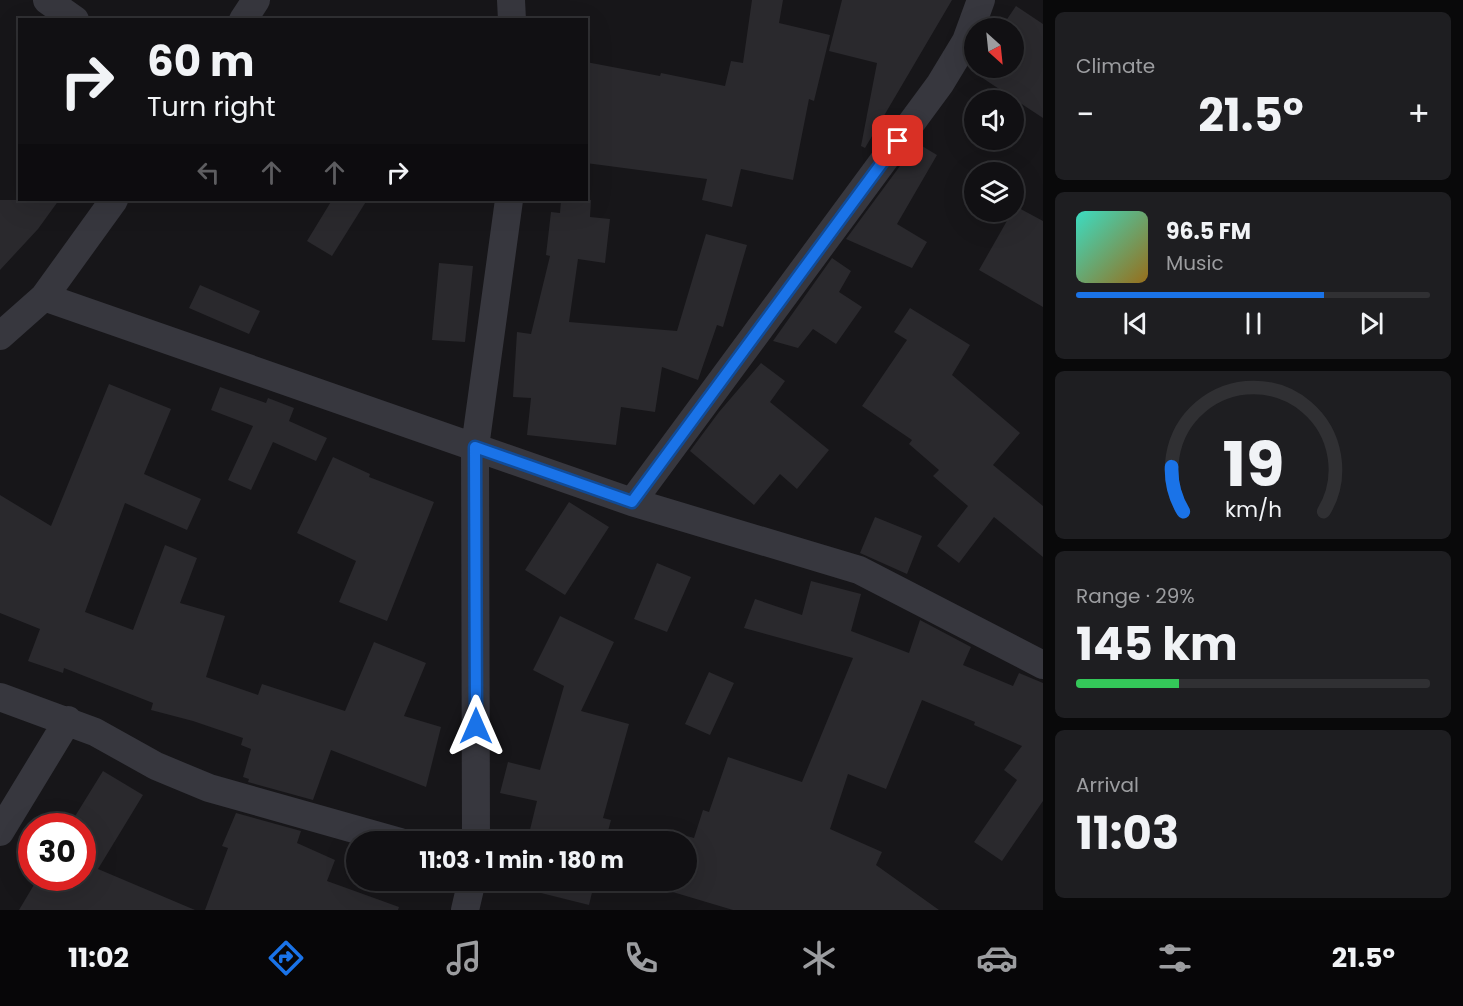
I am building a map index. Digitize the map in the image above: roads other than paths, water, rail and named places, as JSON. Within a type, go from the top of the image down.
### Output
[{"type":"street","points":[[47,0],[72,18]]},
{"type":"street","points":[[244,18],[256,0]]},
{"type":"street","points":[[511,0],[512,18]]},
{"type":"street","points":[[632,502],[940,84],[966,41],[981,0]]},
{"type":"street","points":[[0,336],[44,297],[113,201]]},
{"type":"street","points":[[476,831],[475,447],[509,201]]},
{"type":"street","points":[[44,297],[632,502],[859,570],[1043,665]]},
{"type":"street","points":[[0,697],[68,720],[95,732],[156,766],[209,788],[361,831]]},
{"type":"street","points":[[0,832],[68,720]]},
{"type":"street","points":[[465,910],[469,891]]}]
